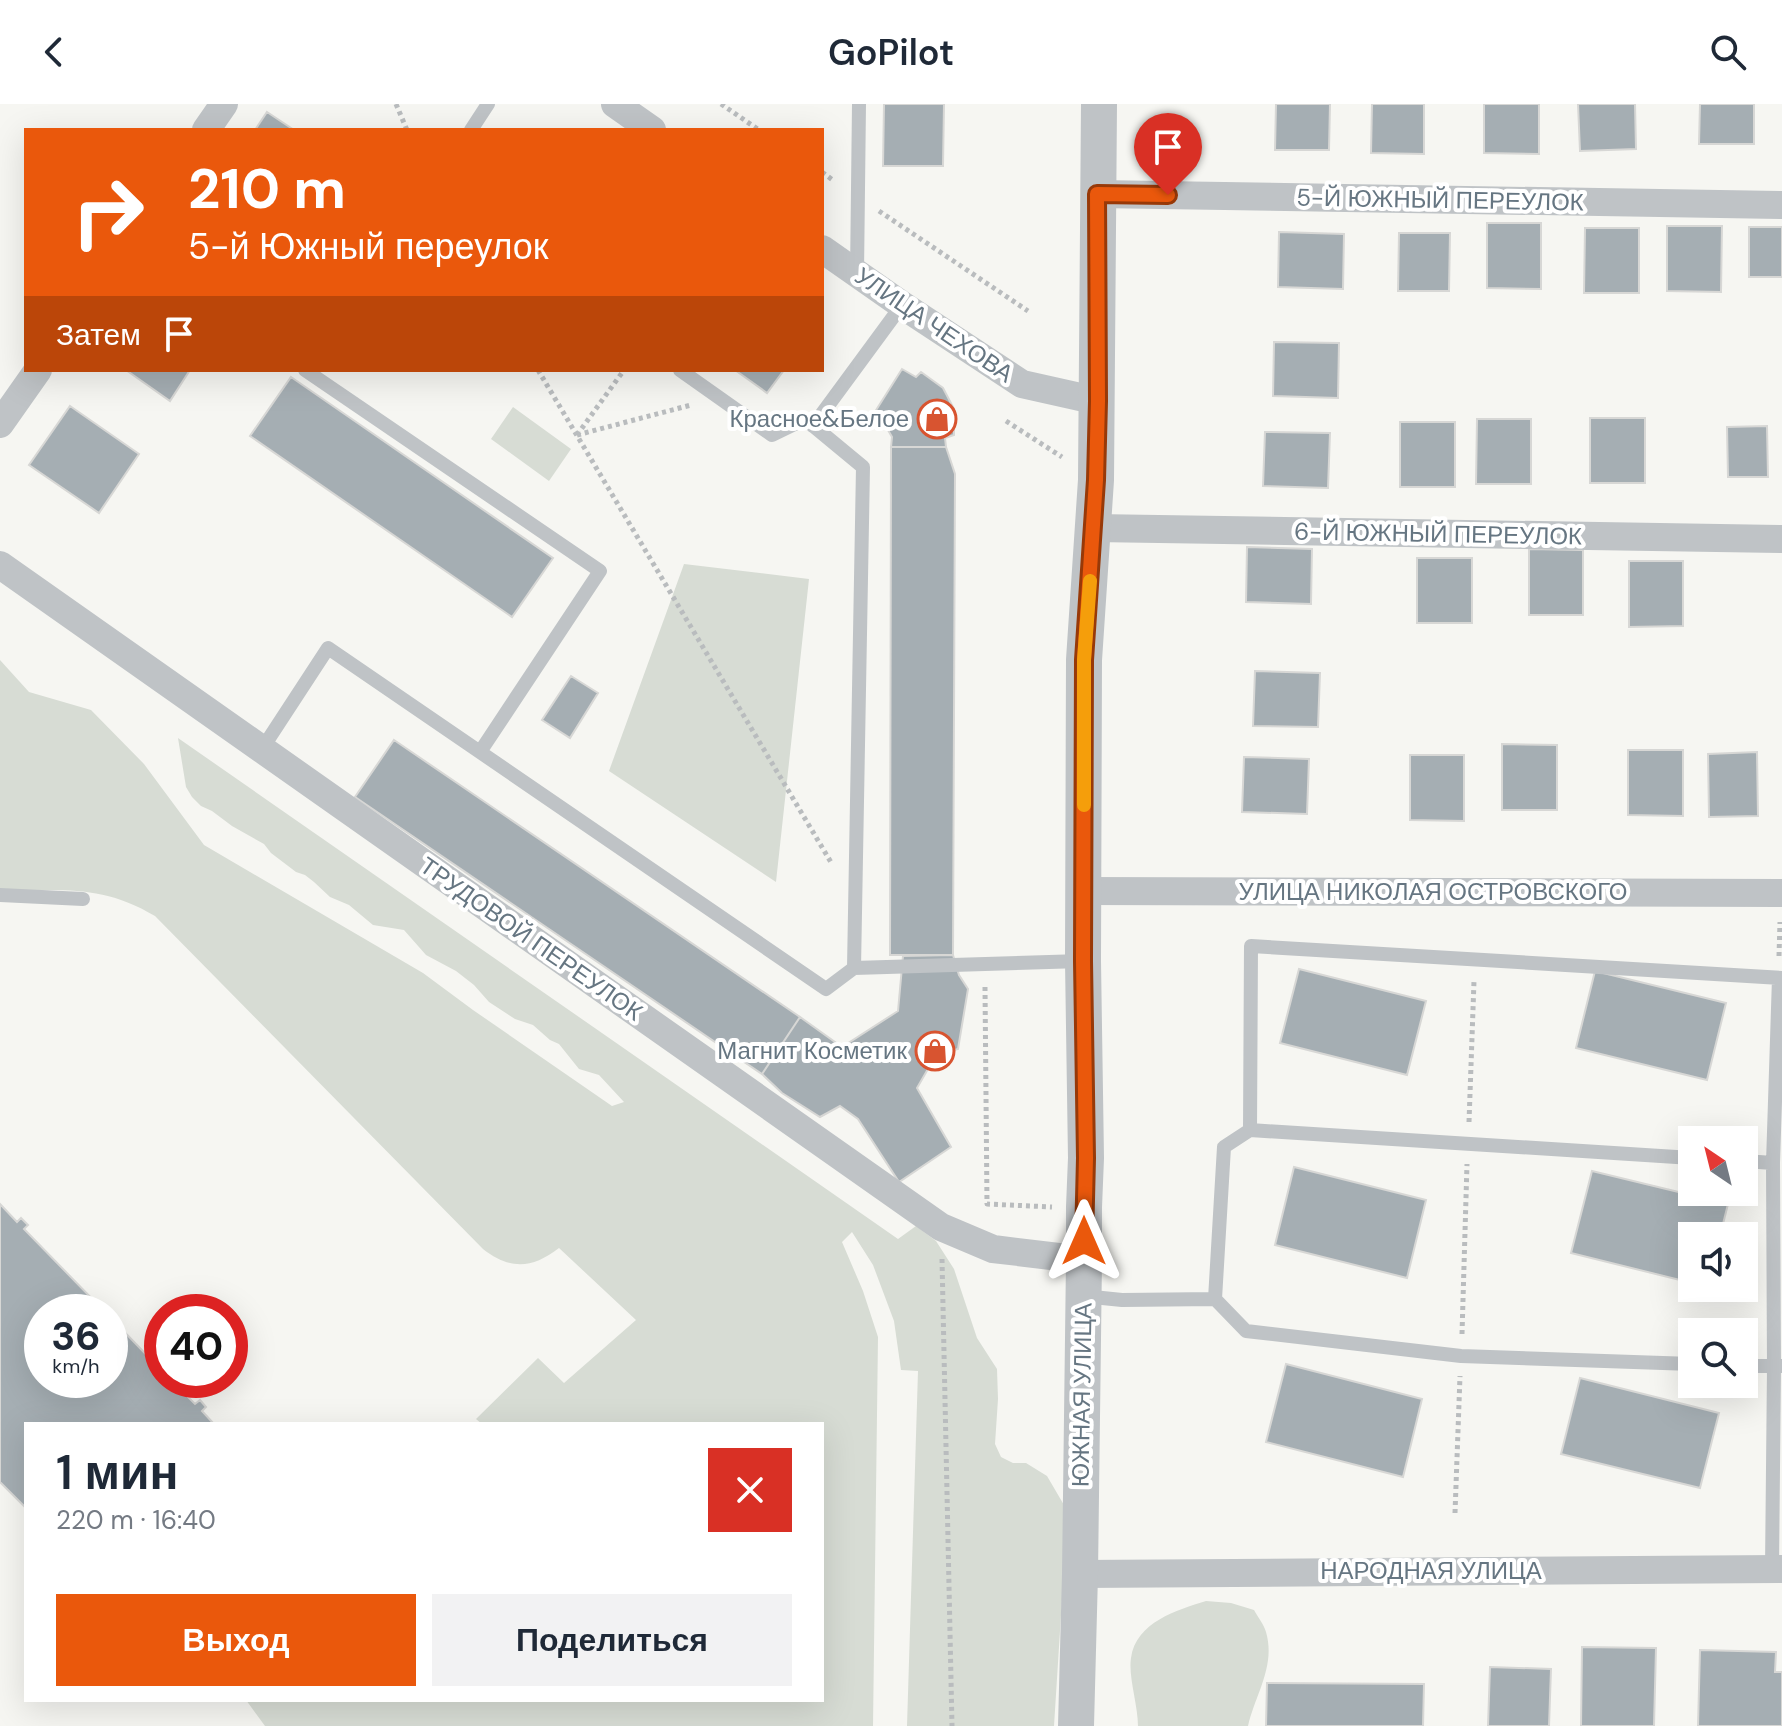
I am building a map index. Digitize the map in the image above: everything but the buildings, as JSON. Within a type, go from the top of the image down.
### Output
[{"type":"street","points":[[207,128],[224,104]]},
{"type":"street","name":"ЮЖНАЯ УЛИЦА","points":[[1076,1726],[1086,1158],[1084,660],[1094,528],[1098,401],[1099,104]]},
{"type":"street","name":"5-Й ЮЖНЫЙ ПЕРЕУЛОК","points":[[1097,194],[1782,205]]},
{"type":"street","name":"УЛИЦА ЧЕХОВА","points":[[824,250],[1022,384],[1098,401]]},
{"type":"street","points":[[0,424],[37,372]]},
{"type":"street","name":"6-Й ЮЖНЫЙ ПЕРЕУЛОК","points":[[1094,528],[1782,539]]},
{"type":"street","name":"ТРУДОВОЙ ПЕРЕУЛОК","points":[[0,565],[941,1227],[993,1249],[1084,1260]]},
{"type":"street","name":"УЛИЦА НИКОЛАЯ ОСТРОВСКОГО","points":[[1083,891],[1781,893]]},
{"type":"street","name":"НАРОДНАЯ УЛИЦА","points":[[1080,1574],[1777,1569]]},
{"type":"lane","points":[[472,128],[488,104]]},
{"type":"lane","points":[[857,274],[859,104]]},
{"type":"lane","points":[[813,426],[902,305]]},
{"type":"lane","points":[[308,372],[600,571],[480,752]]},
{"type":"lane","points":[[683,372],[772,435],[805,419],[863,467],[854,968]]},
{"type":"lane","points":[[262,749],[328,648],[826,989],[854,968],[1083,961]]},
{"type":"lane","points":[[0,895],[83,899]]},
{"type":"lane","points":[[1250,1130],[1251,946],[1780,978],[1773,1163],[1778,1366],[1777,1569]]},
{"type":"lane","points":[[1215,1299],[1224,1147],[1250,1130],[1678,1157]]},
{"type":"lane","points":[[1758,1162],[1773,1163]]},
{"type":"lane","points":[[1083,1296],[1122,1300],[1215,1299],[1246,1331],[1461,1356],[1678,1364]]},
{"type":"path","points":[[396,104],[406,128]]},
{"type":"path","points":[[721,104],[756,128]]},
{"type":"path","points":[[824,173],[1028,311]]},
{"type":"path","points":[[539,372],[855,903]]},
{"type":"path","points":[[577,435],[623,372]]},
{"type":"path","points":[[577,435],[719,398]]},
{"type":"path","points":[[1780,978],[1781,893]]},
{"type":"path","points":[[1455,1513],[1475,960]]},
{"type":"path","points":[[985,963],[987,1204],[1057,1207]]},
{"type":"path","points":[[941,1227],[952,1726]]},
{"type":"shaded area","points":[[513,407],[571,449],[549,481],[491,439]]},
{"type":"shaded area","points":[[684,564],[809,579],[776,882],[609,771]]},
{"type":"shaded area","points":[[0,660],[29,692],[91,710],[144,764],[204,845],[423,973],[612,1106],[624,1102],[599,1075],[579,1069],[559,1044],[533,1025],[515,1019],[489,1002],[456,971],[426,955],[404,930],[373,925],[349,905],[330,897],[305,875],[296,872],[264,844],[201,806],[186,787],[178,738],[898,1239],[916,1226],[936,1241],[954,1269],[977,1338],[997,1369],[995,1444],[1001,1457],[1013,1463],[1026,1463],[1047,1476],[1064,1505],[1066,1536],[1054,1726],[907,1726],[918,1371],[901,1370],[894,1321],[873,1265],[852,1232],[842,1242],[878,1337],[873,1726],[265,1726],[247,1702],[824,1702],[824,1422],[480,1422],[476,1419],[538,1358],[564,1383],[636,1320],[559,1248],[540,1260],[521,1264],[502,1261],[483,1249],[155,916],[117,898],[80,891],[0,891]]},
{"type":"shaded area","points":[[1206,1601],[1231,1603],[1254,1610],[1266,1632],[1267,1669],[1248,1726],[1138,1726],[1130,1665],[1134,1646],[1141,1635],[1160,1619]]},
{"type":"slow traffic","points":[[1084,805],[1084,660],[1090,581]]},
{"type":"place","name":"Красное&Белое","points":[[937,419]]},
{"type":"place","name":"Магнит Косметик","points":[[935,1051]]},
{"type":"route","points":[[1084,1241],[1084,660],[1096,480],[1097,194],[1168,195]]}]
